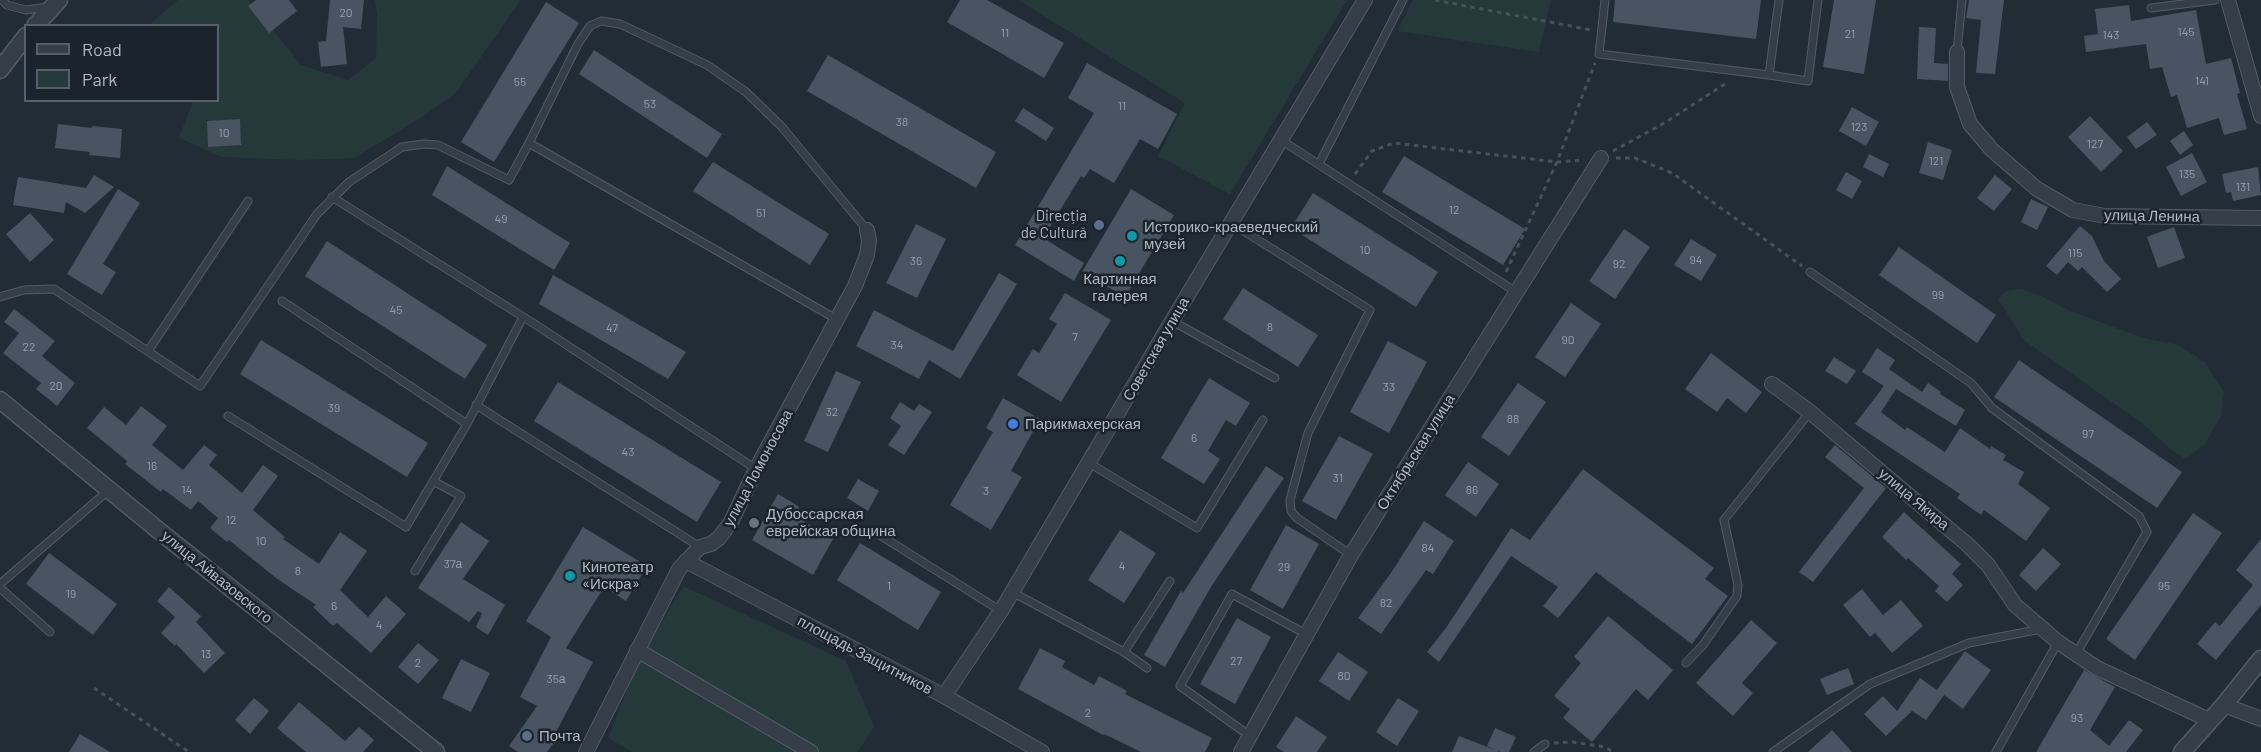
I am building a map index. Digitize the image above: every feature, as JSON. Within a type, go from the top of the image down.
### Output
[{"type":"street","name":"Советская улица","points":[[944,696],[1001,611],[1365,0]]},
{"type":"street","points":[[2228,0],[2261,116]]},
{"type":"street","points":[[37,24],[55,3]]},
{"type":"street","points":[[0,70],[24,39]]},
{"type":"street","name":"улица Ленина","points":[[1957,52],[1957,87],[1970,124],[1992,150],[2037,189],[2073,210],[2104,216],[2261,218]]},
{"type":"street","name":"Октябрьская улица","points":[[1241,752],[1351,555],[1600,158]]},
{"type":"street","name":"улица Ломоносова","points":[[586,752],[673,580],[686,561],[700,547],[711,544],[719,538],[731,522],[756,469],[838,320],[867,255],[867,230]]},
{"type":"street","name":"улица Якира","points":[[1772,384],[1810,412],[1968,545],[1988,565],[2015,605],[2041,629],[2097,668],[2209,720]]},
{"type":"street","name":"улица Айвазовского","points":[[0,400],[436,752]]},
{"type":"street","name":"площадь Защитников","points":[[686,561],[944,696],[1042,752]]},
{"type":"street","points":[[637,650],[810,752]]},
{"type":"street","points":[[2182,752],[2224,705],[2261,658]]},
{"type":"street","points":[[2224,705],[2261,719]]},
{"type":"lane","points":[[3,0],[7,5],[26,10],[55,3]]},
{"type":"lane","points":[[1320,164],[1403,0]]},
{"type":"lane","points":[[1605,0],[1599,54],[1808,81],[1818,0]]},
{"type":"lane","points":[[1769,75],[1779,0]]},
{"type":"lane","points":[[1957,52],[1962,0]]},
{"type":"lane","points":[[2151,8],[2215,0]]},
{"type":"lane","points":[[0,297],[24,290],[54,289],[200,386],[317,214],[349,182],[402,147],[424,144],[438,145],[509,180],[578,44],[590,26],[602,21],[620,24],[707,64],[746,92],[782,127],[867,230]]},
{"type":"lane","points":[[1281,140],[1516,292]]},
{"type":"lane","points":[[529,142],[838,320]]},
{"type":"lane","points":[[332,197],[756,469]]},
{"type":"lane","points":[[148,351],[248,201]]},
{"type":"lane","points":[[1231,223],[1370,310],[1308,434],[1290,500],[1291,511],[1297,518],[1351,555]]},
{"type":"lane","points":[[1810,272],[1971,383],[1992,408],[2139,516],[2147,532],[2076,654]]},
{"type":"lane","points":[[282,301],[467,424]]},
{"type":"lane","points":[[228,416],[406,527],[467,424],[522,317]]},
{"type":"lane","points":[[1172,321],[1275,378]]},
{"type":"lane","points":[[476,405],[700,547]]},
{"type":"lane","points":[[1686,663],[1704,645],[1737,596],[1738,585],[1724,520],[1810,412]]},
{"type":"lane","points":[[1089,463],[1197,528],[1263,420]]},
{"type":"lane","points":[[415,571],[461,496],[433,481]]},
{"type":"lane","points":[[50,633],[0,586],[110,489]]},
{"type":"lane","points":[[878,534],[1001,611]]},
{"type":"lane","points":[[1124,652],[1170,581]]},
{"type":"lane","points":[[1012,592],[1124,652],[1148,668]]},
{"type":"lane","points":[[1250,736],[1180,686],[1232,594],[1306,634]]},
{"type":"lane","points":[[1773,752],[1870,684],[1969,643],[2041,629]]},
{"type":"lane","points":[[1996,752],[2058,642]]},
{"type":"lane","points":[[1534,752],[1545,744]]},
{"type":"path","points":[[1435,0],[1601,32]]},
{"type":"path","points":[[1502,282],[1557,162],[1599,54]]},
{"type":"path","points":[[1600,158],[1666,122],[1744,71]]},
{"type":"path","points":[[94,688],[189,752]]},
{"type":"path","points":[[1545,744],[1573,742],[1605,747],[1613,752]]},
{"type":"green space","points":[[178,0],[249,0],[301,65],[348,80],[376,58],[375,0],[521,0],[455,94],[419,119],[354,158],[301,160],[222,157],[179,138],[193,102],[219,102],[219,24],[150,24]]},
{"type":"green space","points":[[1018,0],[1347,0],[1230,194],[1158,156],[1185,103]]},
{"type":"green space","points":[[1413,0],[1551,0],[1539,52],[1397,31]]},
{"type":"green space","points":[[2021,289],[2041,296],[2070,311],[2144,338],[2178,345],[2205,362],[2224,392],[2221,416],[2205,444],[2186,459],[2170,449],[2142,423],[2025,341],[1998,299],[2006,291]]},
{"type":"green space","points":[[683,586],[846,661],[874,726],[858,752],[632,752],[608,738],[638,662]]},
{"type":"building","points":[[256,0],[289,0],[297,11],[269,33],[248,6]]},
{"type":"building","points":[[330,0],[364,0],[361,29],[343,27],[347,64],[321,67],[318,42],[326,41]]},
{"type":"building","points":[[960,0],[987,0],[1064,43],[1044,78],[947,22]]},
{"type":"building","points":[[1615,0],[1761,0],[1756,39],[1613,22]]},
{"type":"building","points":[[1834,0],[1876,0],[1864,74],[1823,67]]},
{"type":"building","points":[[1969,0],[2004,0],[1995,74],[1976,73],[1981,20],[1966,18]]},
{"type":"building","points":[[546,2],[579,23],[494,162],[461,142]]},
{"type":"building","points":[[2129,5],[2131,21],[2196,10],[2206,64],[2231,58],[2240,93],[2237,94],[2247,129],[2224,135],[2219,118],[2187,128],[2177,95],[2171,97],[2162,67],[2150,69],[2146,44],[2086,52],[2084,36],[2098,34],[2095,9]]},
{"type":"building","points":[[1919,27],[1936,28],[1934,63],[1948,64],[1948,81],[1917,79]]},
{"type":"building","points":[[594,50],[722,134],[707,158],[579,74]]},
{"type":"building","points":[[828,55],[996,152],[976,188],[807,91]]},
{"type":"building","points":[[1087,63],[1177,114],[1158,149],[1140,139],[1114,183],[1090,169],[1084,178],[1081,176],[1043,238],[1084,263],[1074,281],[1015,245],[1094,113],[1068,98]]},
{"type":"building","points":[[1852,107],[1879,122],[1866,146],[1839,131]]},
{"type":"building","points":[[1023,108],[1054,128],[1046,141],[1015,121]]},
{"type":"building","points":[[2090,116],[2123,151],[2101,172],[2068,137]]},
{"type":"building","points":[[240,119],[241,145],[208,147],[207,121]]},
{"type":"building","points":[[2147,122],[2157,135],[2136,149],[2127,137]]},
{"type":"building","points":[[58,124],[122,129],[120,158],[55,148]]},
{"type":"building","points":[[2184,131],[2193,145],[2180,155],[2170,141]]},
{"type":"building","points":[[1928,142],[1952,150],[1943,180],[1919,173]]},
{"type":"building","points":[[2192,153],[2207,182],[2181,196],[2166,167]]},
{"type":"building","points":[[1869,154],[1889,164],[1883,177],[1863,167]]},
{"type":"building","points":[[1404,156],[1525,229],[1503,265],[1382,192]]},
{"type":"building","points":[[713,162],[829,234],[810,265],[693,191]]},
{"type":"building","points":[[447,166],[570,243],[554,270],[432,195]]},
{"type":"building","points":[[2258,167],[2261,195],[2233,201],[2231,192],[2226,193],[2222,174]]},
{"type":"building","points":[[1846,172],[1862,181],[1852,199],[1836,190]]},
{"type":"building","points":[[94,175],[114,187],[85,213],[66,202],[64,213],[13,205],[18,177],[86,188]]},
{"type":"building","points":[[1995,175],[2012,189],[1994,211],[1977,198]]},
{"type":"building","points":[[118,189],[140,203],[103,264],[116,272],[102,295],[67,274]]},
{"type":"building","name":"Историко-краеведческий музей","points":[[1131,189],[1174,215],[1125,297],[1082,272]]},
{"type":"building","points":[[1313,193],[1438,272],[1416,307],[1291,228]]},
{"type":"building","points":[[2031,199],[2048,207],[2037,230],[2021,222]]},
{"type":"building","points":[[30,213],[54,240],[30,262],[6,234]]},
{"type":"building","points":[[916,224],[946,239],[917,298],[886,283]]},
{"type":"building","points":[[2080,226],[2092,236],[2104,261],[2121,279],[2107,292],[2082,267],[2078,271],[2068,262],[2057,275],[2046,266]]},
{"type":"building","points":[[2174,227],[2185,258],[2158,268],[2147,237]]},
{"type":"building","points":[[1624,229],[1650,247],[1615,299],[1589,281]]},
{"type":"building","points":[[1691,239],[1717,255],[1701,281],[1674,265]]},
{"type":"building","points":[[327,241],[487,345],[465,379],[305,276]]},
{"type":"building","points":[[1899,247],[1996,315],[1977,343],[1879,275]]},
{"type":"building","points":[[999,273],[1017,284],[960,379],[929,360],[919,379],[856,346],[874,310],[953,351]]},
{"type":"building","points":[[553,275],[686,352],[668,379],[539,304]]},
{"type":"building","points":[[1243,288],[1318,335],[1298,367],[1223,319]]},
{"type":"building","points":[[1065,293],[1111,320],[1061,402],[1017,375],[1033,349],[1039,353],[1057,324],[1049,319]]},
{"type":"building","points":[[1571,303],[1601,324],[1565,377],[1535,357]]},
{"type":"building","points":[[14,309],[55,341],[42,356],[75,383],[57,406],[36,389],[41,383],[3,353],[19,333],[4,322]]},
{"type":"building","points":[[261,340],[428,443],[407,477],[240,374]]},
{"type":"building","points":[[1388,341],[1427,362],[1389,433],[1350,412]]},
{"type":"building","points":[[1877,348],[1895,360],[1889,369],[1922,392],[1928,383],[1941,392],[1940,394],[1965,410],[1956,426],[1896,389],[1881,412],[1905,430],[1907,427],[1945,452],[1960,428],[1990,449],[1991,446],[2006,455],[2003,460],[2024,472],[2018,484],[2050,508],[2026,541],[1984,510],[1981,515],[1957,498],[1960,494],[1855,424],[1884,386],[1862,372]]},
{"type":"building","points":[[1711,353],[1762,392],[1746,413],[1727,398],[1717,412],[1685,389]]},
{"type":"building","points":[[1834,357],[1856,371],[1847,384],[1825,371]]},
{"type":"building","points":[[2019,360],[2182,472],[2157,508],[1994,397]]},
{"type":"building","points":[[836,371],[861,382],[828,452],[804,441]]},
{"type":"building","points":[[1209,378],[1250,403],[1236,426],[1226,420],[1208,451],[1220,459],[1204,484],[1161,458]]},
{"type":"building","points":[[558,382],[721,482],[697,522],[534,421]]},
{"type":"building","points":[[1518,383],[1546,402],[1509,456],[1481,437]]},
{"type":"building","points":[[1003,398],[1040,419],[1011,471],[1022,477],[991,530],[950,505],[993,432],[986,428]]},
{"type":"building","points":[[900,402],[914,411],[919,404],[932,412],[904,455],[888,445],[901,426],[890,418]]},
{"type":"building","points":[[141,406],[167,426],[152,445],[183,470],[204,445],[217,455],[209,465],[242,493],[263,465],[278,476],[253,510],[285,537],[283,539],[319,564],[340,532],[367,551],[340,590],[368,617],[386,596],[406,614],[371,653],[337,623],[333,626],[313,607],[316,605],[210,528],[218,518],[198,501],[191,510],[163,489],[161,492],[125,464],[127,461],[87,428],[104,407],[126,425]]},
{"type":"building","points":[[1339,436],[1373,454],[1336,520],[1302,501]]},
{"type":"building","points":[[1835,445],[1886,488],[1813,582],[1799,572],[1864,488],[1825,457]]},
{"type":"building","points":[[1468,462],[1499,484],[1476,517],[1445,495]]},
{"type":"building","points":[[1266,466],[1284,478],[1211,587],[1165,667],[1144,655],[1181,591],[1183,593]]},
{"type":"building","points":[[1583,469],[1714,568],[1705,579],[1728,596],[1692,644],[1596,572],[1558,618],[1543,606],[1558,587],[1511,556],[1439,662],[1427,652],[1446,628],[1511,528],[1530,540]]},
{"type":"building","points":[[858,479],[879,491],[868,511],[847,498]]},
{"type":"building","points":[[778,494],[798,506],[805,522],[833,539],[813,575],[752,540]]},
{"type":"building","points":[[1904,512],[1961,564],[1952,574],[1963,585],[1947,602],[1935,591],[1939,586],[1882,537]]},
{"type":"building","points":[[2193,513],[2222,533],[2135,660],[2106,639]]},
{"type":"building","points":[[1424,521],[1454,541],[1433,574],[1426,570],[1381,634],[1358,618],[1391,573]]},
{"type":"building","points":[[461,522],[489,541],[463,579],[505,605],[488,635],[476,627],[482,613],[478,611],[469,622],[418,588]]},
{"type":"building","points":[[1286,525],[1319,544],[1283,609],[1250,590]]},
{"type":"building","points":[[583,527],[647,566],[626,601],[604,587],[566,648],[593,662],[555,734],[559,736],[547,752],[518,752],[509,746],[537,706],[520,697],[551,637],[526,621]]},
{"type":"building","points":[[1120,530],[1156,553],[1124,603],[1088,580]]},
{"type":"building","points":[[2261,539],[2261,605],[2216,660],[2197,644],[2215,622],[2220,626],[2253,585],[2236,570]]},
{"type":"building","points":[[860,543],[941,592],[918,630],[837,580]]},
{"type":"building","points":[[2043,548],[2061,564],[2036,591],[2019,575]]},
{"type":"building","points":[[49,553],[117,604],[93,635],[26,584]]},
{"type":"building","points":[[169,587],[201,616],[196,622],[225,653],[204,673],[176,644],[175,646],[161,633],[175,617],[157,601]]},
{"type":"building","points":[[1862,589],[1883,615],[1901,600],[1923,626],[1892,653],[1875,633],[1870,637],[1843,605]]},
{"type":"building","points":[[1608,616],[1673,670],[1648,700],[1636,689],[1592,742],[1563,718],[1570,709],[1554,696],[1581,663],[1574,657]]},
{"type":"building","points":[[1237,618],[1271,637],[1235,704],[1200,684]]},
{"type":"building","points":[[1751,620],[1777,643],[1742,683],[1753,693],[1733,716],[1696,683]]},
{"type":"building","points":[[418,643],[439,660],[418,684],[398,667]]},
{"type":"building","points":[[1040,648],[1065,661],[1062,667],[1094,685],[1099,676],[1127,691],[1125,694],[1212,738],[1205,752],[1141,752],[1103,735],[1018,689]]},
{"type":"building","points":[[1965,651],[1991,670],[1963,709],[1944,695],[1926,720],[1912,711],[1886,736],[1864,714],[1883,696],[1897,711],[1920,678],[1937,690]]},
{"type":"building","points":[[1338,652],[1368,672],[1349,701],[1319,681]]},
{"type":"building","points":[[461,659],[490,673],[471,712],[442,698]]},
{"type":"building","points":[[1848,668],[1854,684],[1827,695],[1820,679]]},
{"type":"building","points":[[2084,670],[2115,687],[2090,730],[2109,746],[2129,720],[2143,730],[2126,752],[2036,752]]},
{"type":"building","points":[[254,698],[269,711],[250,734],[235,720]]},
{"type":"building","points":[[1398,698],[1419,711],[1397,746],[1376,732]]},
{"type":"building","points":[[299,702],[345,741],[359,727],[374,740],[363,752],[306,752],[277,728]]},
{"type":"building","points":[[1296,716],[1327,737],[1317,752],[1284,752],[1276,747]]},
{"type":"building","points":[[1495,728],[1516,737],[1509,752],[1500,752],[1487,746]]},
{"type":"building","points":[[1832,730],[1852,752],[1808,752]]},
{"type":"building","points":[[80,734],[110,752],[69,752]]},
{"type":"building","points":[[1459,736],[1498,751],[1498,752],[1452,752]]},
{"type":"place","name":"Direcția de Cultură","points":[[1099,225]]},
{"type":"place","name":"Историко-краеведческий музей","points":[[1132,236]]},
{"type":"place","name":"Картинная галерея","points":[[1120,261]]},
{"type":"place","name":"Парикмахерская","points":[[1013,424]]},
{"type":"place","name":"Дубоссарская еврейская община","points":[[754,523]]},
{"type":"place","name":"Кинотеатр «Искра»","points":[[570,576]]},
{"type":"place","name":"Почта","points":[[527,736]]}]
